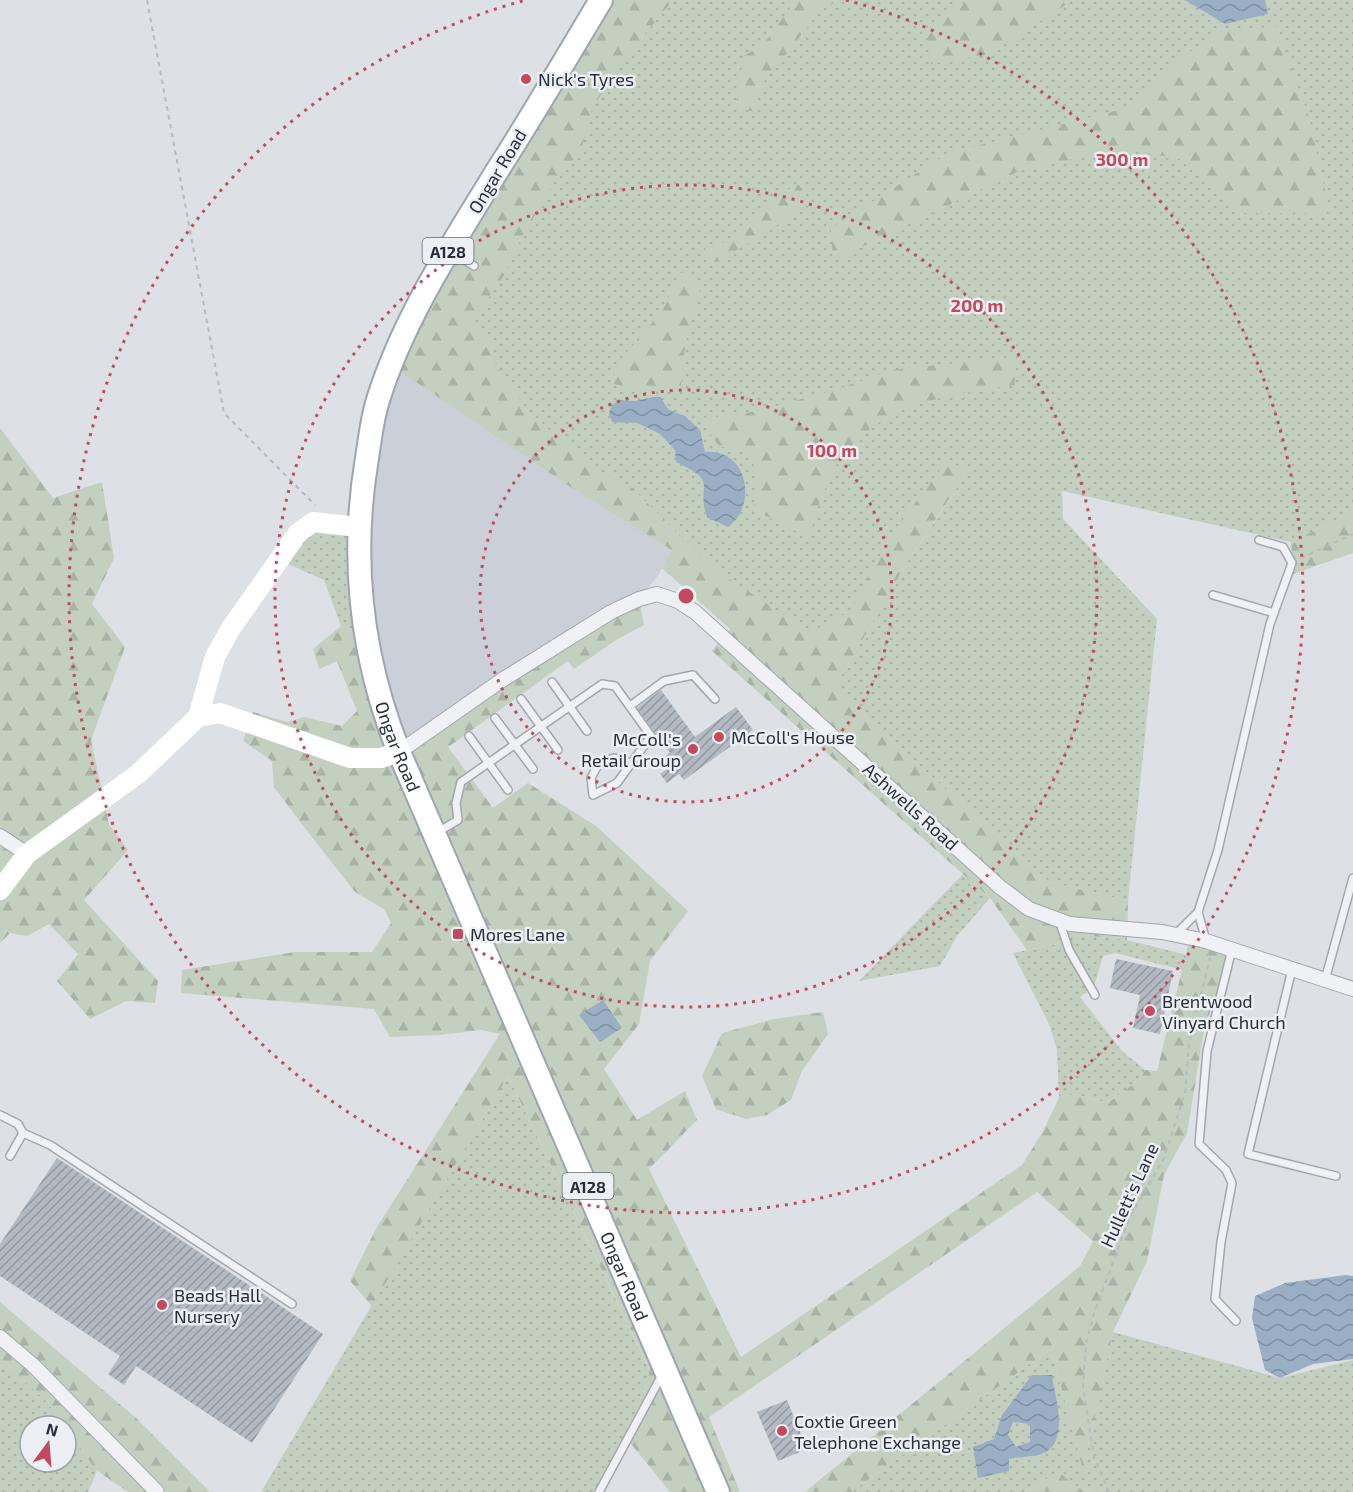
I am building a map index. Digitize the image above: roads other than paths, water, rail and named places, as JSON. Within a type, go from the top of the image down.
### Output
[{"type":"main road","name":"Ongar Road","points":[[601,0],[453,252],[410,319],[377,402],[359,501],[361,614],[382,708],[399,752],[718,1492]]},
{"type":"street","points":[[198,717],[215,657],[231,628],[298,533],[313,522],[358,527]]},
{"type":"street","name":"Ashwells Road","points":[[399,752],[502,680],[610,612],[657,594],[678,601],[695,612],[1000,887],[1029,909],[1070,924],[1176,934],[1210,942],[1353,989]]},
{"type":"street","points":[[204,691],[220,713]]},
{"type":"street","points":[[0,890],[27,854],[138,774],[198,717],[220,713],[350,758],[381,758],[399,752]]},
{"type":"street","points":[[0,836],[27,854]]},
{"type":"street","points":[[0,1337],[34,1366],[156,1492]]},
{"type":"lane","points":[[453,252],[474,266]]},
{"type":"lane","points":[[1176,934],[1198,912],[1218,850],[1274,614],[1292,563],[1283,547],[1259,540]]},
{"type":"lane","points":[[1213,595],[1274,614]]},
{"type":"lane","points":[[630,706],[664,681],[693,675],[715,699]]},
{"type":"lane","points":[[552,682],[587,731]]},
{"type":"lane","points":[[433,835],[458,820],[456,803],[461,782],[602,684],[615,686],[651,736],[639,756],[617,783],[593,795],[591,778],[599,763],[614,758],[631,763]]},
{"type":"lane","points":[[521,699],[558,750]]},
{"type":"lane","points":[[495,718],[533,769]]},
{"type":"lane","points":[[468,736],[508,790]]},
{"type":"lane","points":[[1325,980],[1353,878]]},
{"type":"lane","points":[[1198,912],[1210,942]]},
{"type":"lane","points":[[1059,920],[1069,950],[1095,994]]},
{"type":"lane","points":[[1232,949],[1207,1051],[1198,1144],[1226,1170],[1232,1183],[1221,1242],[1215,1299],[1236,1321]]},
{"type":"lane","points":[[1292,969],[1248,1154],[1336,1176]]},
{"type":"lane","points":[[0,1115],[18,1124],[23,1133],[50,1145],[292,1304]]},
{"type":"lane","points":[[10,1155],[23,1133]]},
{"type":"lane","points":[[599,1492],[651,1400],[665,1370]]},
{"type":"water","points":[[1185,0],[1265,0],[1268,14],[1225,24]]},
{"type":"water","points":[[660,397],[669,410],[685,416],[700,430],[705,452],[720,453],[731,459],[739,468],[744,480],[743,505],[737,517],[728,527],[707,517],[702,480],[690,469],[676,462],[675,450],[660,434],[638,423],[612,422],[609,413],[612,405],[620,400],[635,401]]},
{"type":"water","points":[[603,1000],[622,1028],[600,1042],[579,1015]]},
{"type":"water","points":[[1353,1276],[1353,1359],[1313,1364],[1280,1378],[1265,1370],[1252,1318],[1255,1296],[1285,1283]]},
{"type":"water","points":[[1032,1375],[1052,1375],[1059,1421],[1055,1442],[1048,1450],[1038,1455],[1009,1459],[1009,1471],[978,1478],[973,1447],[994,1439],[1002,1415]],"holes":[[[1013,1422],[1030,1424],[1030,1442],[1016,1447],[1008,1435]]]},
{"type":"place","name":"Nick's Tyres","points":[[526,79]]},
{"type":"place","name":"McColl's House","points":[[719,737]]},
{"type":"place","name":"McColl's Retail Group","points":[[693,749]]},
{"type":"place","name":"Mores Lane","points":[[458,934]]},
{"type":"place","name":"Brentwood Vinyard Church","points":[[1150,1011]]},
{"type":"place","name":"Beads Hall Nursery","points":[[162,1305]]},
{"type":"place","name":"Coxtie Green Telephone Exchange","points":[[782,1431]]}]
